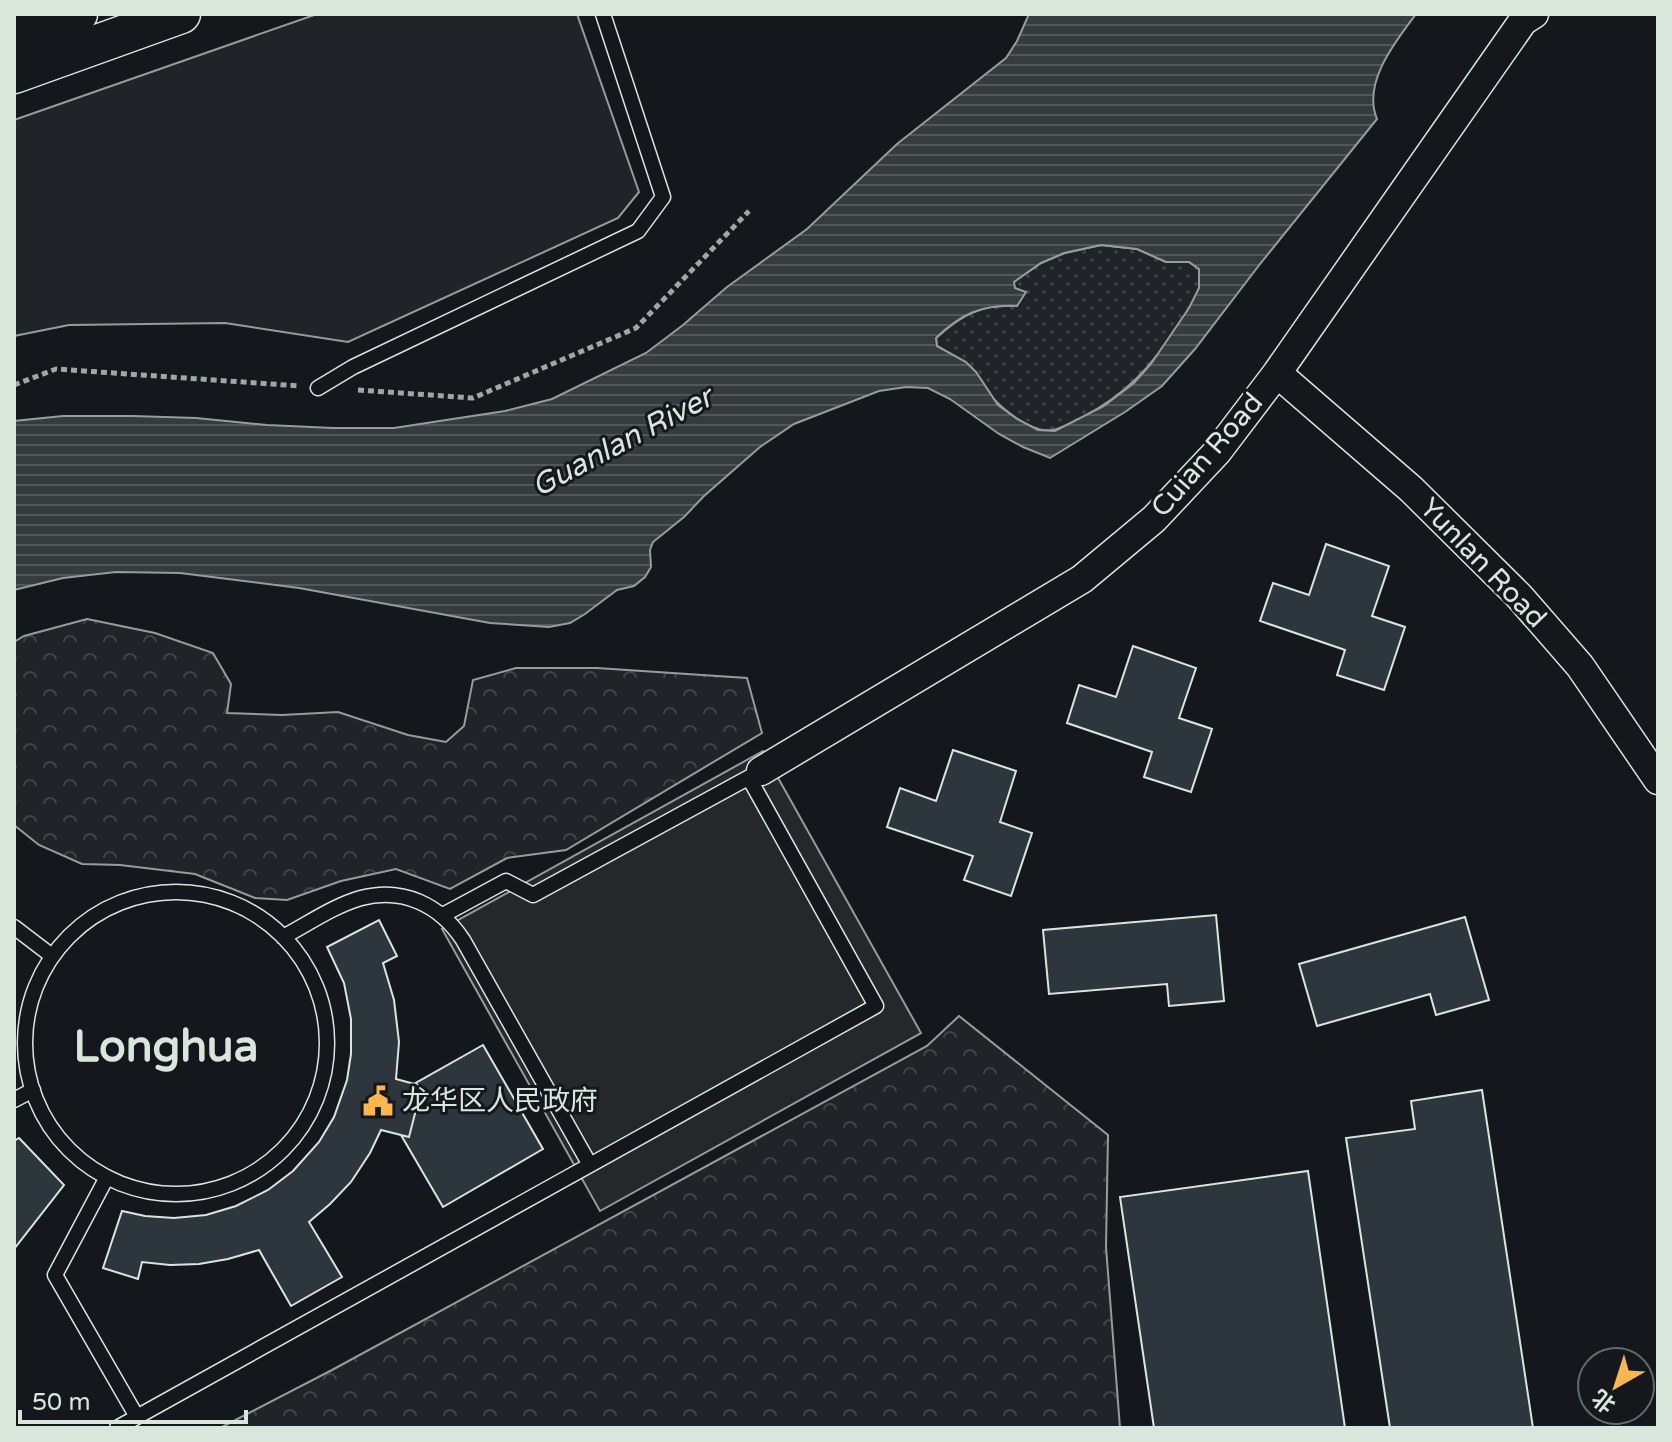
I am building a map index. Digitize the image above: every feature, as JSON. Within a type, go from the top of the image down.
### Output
[{"type":"street","points":[[14,37],[78,14]]},
{"type":"street","points":[[14,74],[181,14]]},
{"type":"street","name":"Cuian Road","points":[[755,774],[1082,579],[1154,519],[1217,452],[1277,373],[1523,21],[1534,14]]},
{"type":"street","name":"Yunlan Road","points":[[1277,373],[1411,489],[1519,596],[1580,666],[1658,780]]},
{"type":"lane","points":[[318,388],[353,367],[638,231],[663,197],[603,14]]},
{"type":"lane","points":[[117,1428],[876,1006],[755,774],[533,895],[506,881],[443,915]]},
{"type":"lane","points":[[175,892],[199,894],[244,909],[265,921],[283,937],[311,976],[320,998],[326,1033],[325,1069],[319,1093],[296,1135],[280,1152],[242,1178],[209,1190],[174,1194],[128,1186],[107,1177],[69,1149],[54,1131],[33,1090],[25,1044],[26,1020],[36,987],[52,956],[67,938],[105,909],[151,894],[175,892]]},
{"type":"lane","points":[[283,937],[346,903],[373,896],[405,897],[426,904],[443,915],[463,940],[590,1165]]},
{"type":"lane","points":[[14,927],[52,956]]},
{"type":"lane","points":[[14,1100],[33,1090]]},
{"type":"lane","points":[[107,1177],[55,1275],[137,1417]]},
{"type":"green space","points":[[317,14],[577,14],[639,192],[618,218],[348,342],[225,323],[69,325],[14,336],[14,120]]},
{"type":"green space","points":[[1101,245],[1137,249],[1166,262],[1189,262],[1199,269],[1198,292],[1158,354],[1124,390],[1065,426],[1054,430],[1035,428],[1008,412],[937,346],[936,338],[973,312],[1017,306],[1013,282],[1041,263],[1065,253]]},
{"type":"green space","points":[[87,619],[155,633],[213,653],[231,684],[227,713],[282,715],[338,712],[408,735],[446,742],[464,726],[473,680],[516,668],[597,668],[747,678],[762,733],[566,850],[507,858],[450,889],[396,869],[341,881],[287,900],[255,898],[195,874],[82,864],[39,845],[14,825],[14,642],[24,636]]},
{"type":"green space","points":[[959,1016],[1108,1135],[1106,1247],[1120,1428],[220,1428],[927,1046]]},
{"type":"shaded area","points":[[763,751],[921,1033],[600,1211],[442,929]]},
{"type":"water","name":"Guanlan River","points":[[1029,14],[1416,14],[1390,50],[1377,77],[1374,105],[1377,119],[1195,349],[1162,386],[1050,458],[999,434],[950,399],[928,388],[879,391],[794,424],[760,447],[653,542],[651,567],[645,577],[634,586],[617,590],[570,623],[549,627],[490,623],[299,588],[180,573],[116,572],[63,578],[14,590],[14,421],[63,416],[133,416],[267,425],[394,428],[505,411],[552,399],[646,353],[683,325],[727,287],[807,229],[897,144],[1006,58]],"holes":[[[1101,245],[1137,249],[1166,262],[1189,262],[1199,269],[1199,288],[1151,364],[1134,383],[1104,406],[1055,431],[1038,430],[1017,419],[998,405],[966,362],[937,346],[936,338],[963,317],[983,309],[1017,306],[1026,292],[1015,288],[1014,282],[1041,263],[1064,253]]]},
{"type":"building","points":[[1326,544],[1389,566],[1372,616],[1405,627],[1384,690],[1337,675],[1345,650],[1260,621],[1273,583],[1309,595]]},
{"type":"building","points":[[1133,646],[1196,668],[1179,718],[1212,729],[1191,792],[1144,777],[1152,752],[1067,723],[1079,685],[1116,697]]},
{"type":"building","points":[[953,750],[1016,771],[1000,822],[1032,833],[1011,896],[964,880],[973,856],[887,827],[900,788],[936,801]]},
{"type":"building","points":[[1216,915],[1224,1001],[1169,1006],[1167,984],[1049,994],[1043,930]]},
{"type":"building","points":[[1465,917],[1489,1000],[1436,1015],[1430,994],[1317,1026],[1299,964]]},
{"type":"building","name":"龙华区人民政府","points":[[379,920],[397,956],[383,963],[394,1000],[399,1042],[396,1079],[422,1086],[409,1137],[381,1130],[351,1182],[309,1222],[342,1277],[291,1306],[259,1250],[199,1264],[142,1262],[138,1279],[103,1268],[122,1211],[174,1218],[206,1215],[236,1206],[268,1190],[293,1171],[319,1142],[334,1117],[347,1080],[351,1054],[351,1019],[344,983],[327,947]]},
{"type":"building","points":[[483,1045],[543,1149],[443,1207],[401,1135],[409,1137],[422,1086],[414,1084]]},
{"type":"building","points":[[1482,1090],[1533,1428],[1390,1428],[1346,1138],[1415,1129],[1411,1101]]},
{"type":"building","points":[[19,1138],[64,1185],[14,1249],[14,1141]]},
{"type":"building","points":[[1308,1171],[1345,1428],[1154,1428],[1120,1197]]},
{"type":"place","name":"龙华区人民政府","points":[[378,1101]]},
{"type":"district","name":"Longhua","points":[[166,1047]]}]
